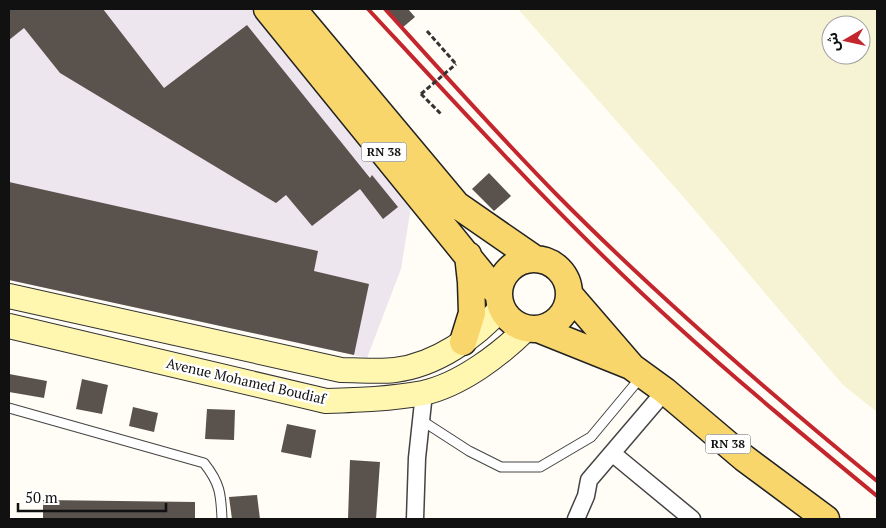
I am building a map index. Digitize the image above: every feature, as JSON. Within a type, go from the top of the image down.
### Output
[{"type":"main road","name":"RN 38","points":[[267,9],[468,255],[500,301],[508,317],[516,324],[638,371]]},
{"type":"main road","name":"RN 38","points":[[293,9],[456,205],[535,259],[548,262],[559,270],[566,280],[569,294],[638,371],[744,458],[826,519]]},
{"type":"main road","points":[[463,342],[472,313],[468,255]]},
{"type":"main road","points":[[9,296],[341,370],[396,370],[436,359],[478,332],[500,301],[501,284],[506,274],[514,266],[524,261],[535,259]]},
{"type":"main road","points":[[532,329],[549,326],[560,318],[567,306],[569,294]]},
{"type":"main road","name":"Avenue Mohamed Boudiaf","points":[[9,326],[326,401],[368,400],[424,393],[454,382],[532,329]]},
{"type":"street","points":[[575,519],[586,496],[589,480],[665,392]]},
{"type":"street","points":[[415,519],[417,458],[424,393]]},
{"type":"street","points":[[612,453],[692,519]]},
{"type":"lane","points":[[421,420],[469,451],[501,467],[540,467],[590,437],[638,371]]},
{"type":"lane","points":[[9,408],[204,463],[215,477],[221,493],[222,519]]},
{"type":"path","points":[[427,31],[456,64],[421,94],[440,114]]},
{"type":"shaded area","points":[[9,9],[251,9],[336,113],[413,195],[401,269],[367,358],[9,280]]},
{"type":"shaded area","points":[[518,9],[877,9],[877,412],[843,385],[693,208]]},
{"type":"building","points":[[9,9],[103,9],[164,88],[247,25],[370,178],[372,175],[398,207],[383,219],[360,189],[312,226],[286,195],[276,203],[60,73],[24,28],[9,40]]},
{"type":"building","points":[[386,9],[408,9],[415,17],[402,28]]},
{"type":"building","points":[[489,173],[511,196],[494,211],[472,189]]},
{"type":"building","points":[[9,182],[318,251],[314,271],[369,284],[354,355],[9,280]]},
{"type":"building","points":[[9,374],[47,381],[44,398],[9,392]]},
{"type":"building","points":[[82,379],[108,385],[102,414],[76,409]]},
{"type":"building","points":[[133,407],[158,413],[154,432],[129,426]]},
{"type":"building","points":[[207,409],[235,410],[234,440],[205,439]]},
{"type":"building","points":[[287,424],[316,430],[311,458],[281,452]]},
{"type":"building","points":[[350,460],[380,462],[376,519],[348,519]]},
{"type":"building","points":[[257,495],[260,519],[232,519],[229,497]]},
{"type":"building","points":[[43,500],[195,502],[195,519],[43,519]]},
{"type":"railway","points":[[368,9],[596,249],[725,369],[877,496]]},
{"type":"railway","points":[[385,9],[515,151],[597,235],[714,343],[877,481]]}]
